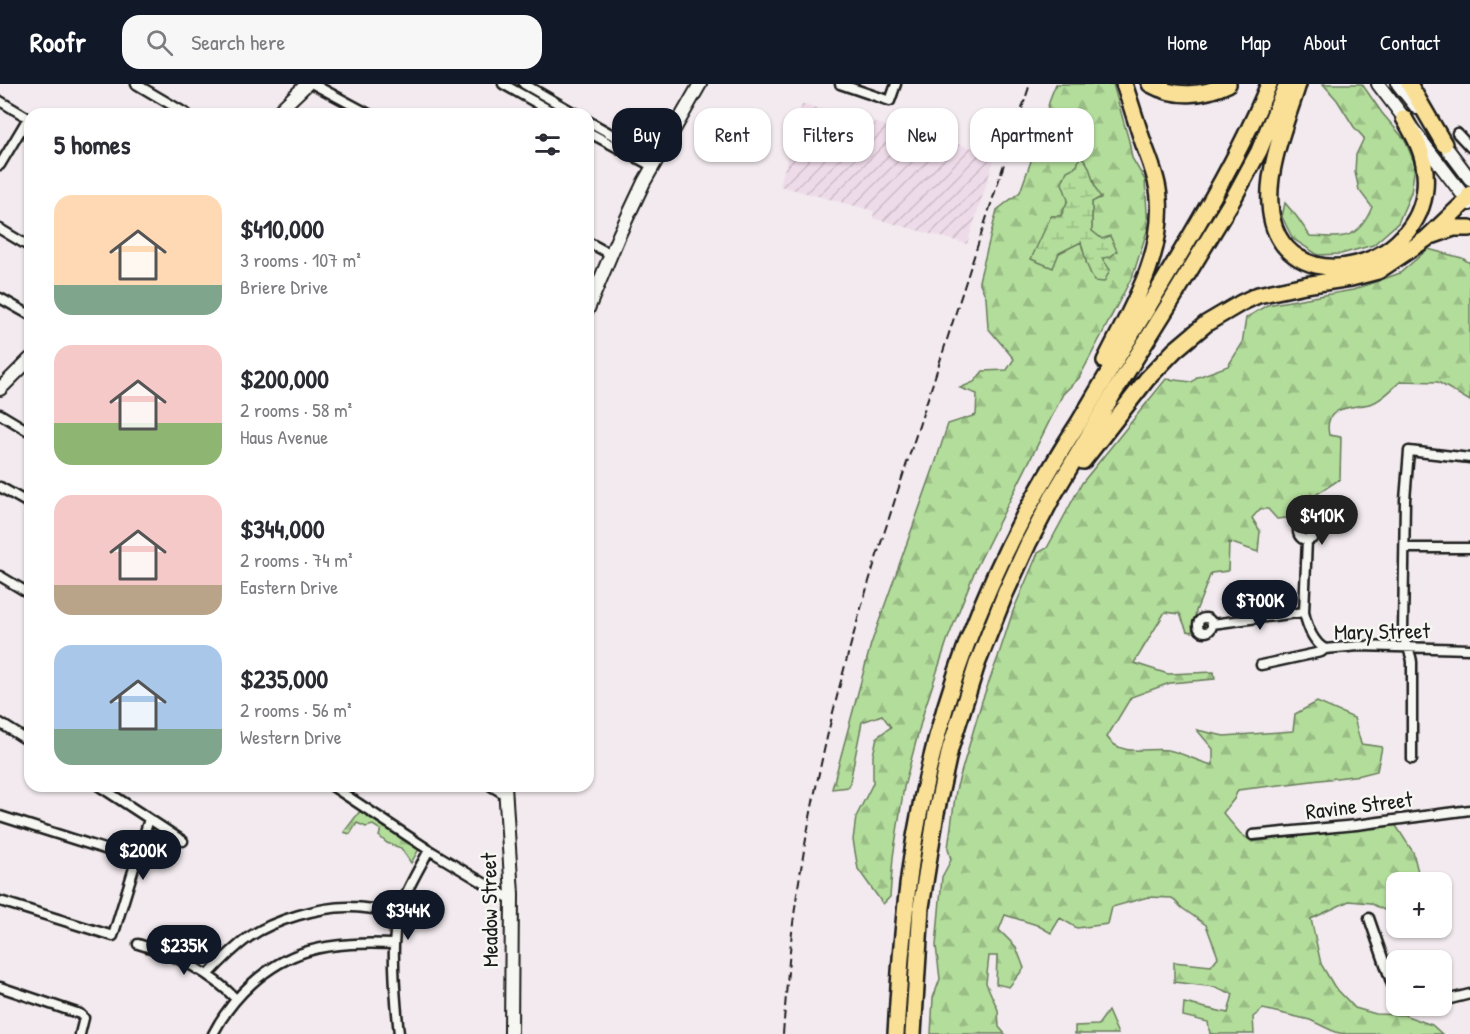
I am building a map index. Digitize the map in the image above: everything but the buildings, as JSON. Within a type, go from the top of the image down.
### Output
[{"type":"highway","points":[[1061,449],[1132,305],[1154,256],[1157,240],[1159,197],[1155,174],[1124,84]]},
{"type":"highway","points":[[1150,84],[1167,91],[1186,94],[1209,91],[1228,84]]},
{"type":"highway","points":[[896,1034],[905,917],[925,782],[941,721],[968,640],[1002,558],[1024,515],[1061,449],[1219,187],[1269,84]]},
{"type":"highway","points":[[913,1034],[922,897],[936,813],[950,749],[977,664],[1005,594],[1045,512],[1115,391],[1233,199],[1258,151],[1287,84]]},
{"type":"highway","points":[[1298,84],[1272,168],[1269,187],[1270,205],[1272,220],[1279,238],[1293,254],[1313,264],[1339,268],[1366,262],[1386,252],[1410,227],[1422,201],[1425,171],[1422,154],[1404,117]]},
{"type":"highway","points":[[1409,84],[1444,144]]},
{"type":"highway","points":[[1045,512],[1147,379],[1175,350],[1208,323],[1241,303],[1273,290],[1351,279],[1378,271],[1426,239],[1469,199]]},
{"type":"highway","points":[[1426,239],[1454,228],[1470,228]]},
{"type":"main road","points":[[282,108],[307,84]]},
{"type":"main road","points":[[682,115],[700,84]]},
{"type":"main road","points":[[1378,84],[1469,199]]},
{"type":"main road","points":[[1398,84],[1470,178]]},
{"type":"main road","points":[[594,294],[625,220],[654,162]]},
{"type":"main road","points":[[0,389],[24,369]]},
{"type":"main road","name":"Meadow Street","points":[[506,792],[512,900],[511,1034]]},
{"type":"street","points":[[136,84],[177,108]]},
{"type":"street","points":[[313,84],[358,108]]},
{"type":"street","points":[[503,84],[517,87],[547,108]]},
{"type":"street","points":[[524,84],[566,108]]},
{"type":"street","points":[[840,84],[890,101],[896,84]]},
{"type":"street","points":[[0,101],[24,116]]},
{"type":"street","points":[[594,124],[612,134]]},
{"type":"street","points":[[0,165],[24,127]]},
{"type":"street","points":[[1457,133],[1470,147]]},
{"type":"street","points":[[594,135],[612,142]]},
{"type":"street","points":[[0,229],[24,243]]},
{"type":"street","points":[[594,245],[610,254]]},
{"type":"street","points":[[0,298],[24,312]]},
{"type":"street","points":[[0,414],[24,428]]},
{"type":"street","points":[[1412,759],[1412,656],[1404,644],[1403,632],[1405,500],[1409,451],[1470,458]]},
{"type":"street","points":[[0,487],[24,501]]},
{"type":"street","points":[[1307,539],[1304,612],[1318,645],[1325,649]]},
{"type":"street","points":[[1405,548],[1470,548]]},
{"type":"street","points":[[0,576],[24,590]]},
{"type":"street","points":[[1212,624],[1304,612]]},
{"type":"street","name":"Mary Street","points":[[1261,665],[1321,652],[1325,649],[1359,646],[1470,649]]},
{"type":"street","points":[[0,723],[24,738]]},
{"type":"street","points":[[108,792],[183,841]]},
{"type":"street","points":[[341,792],[429,850],[512,900]]},
{"type":"street","name":"Ravine Street","points":[[1253,835],[1356,825],[1470,810]]},
{"type":"street","points":[[0,816],[136,859]]},
{"type":"street","points":[[0,901],[113,936],[149,819]]},
{"type":"street","points":[[399,1034],[394,944],[398,913],[414,876],[429,850]]},
{"type":"street","points":[[208,975],[250,937],[287,919],[308,913],[350,907],[398,913]]},
{"type":"street","points":[[1369,918],[1386,967]]},
{"type":"street","points":[[138,944],[166,952],[192,965],[222,984],[236,999]]},
{"type":"street","points":[[213,1034],[236,999],[254,982],[287,960],[307,951],[331,946],[394,944]]},
{"type":"street","points":[[0,987],[80,1014],[84,1018],[80,1034]]},
{"type":"street","points":[[1452,998],[1470,994]]},
{"type":"shaded area","points":[[802,104],[818,108],[801,108]]},
{"type":"shaded area","points":[[874,123],[886,126],[886,162],[958,162],[958,144],[970,147],[970,162],[993,162],[967,244],[873,218],[874,211],[780,186],[786,162],[874,162]]},
{"type":"green space","points":[[1056,84],[1113,84],[1132,158],[1145,180],[1148,228],[1133,275],[1079,378],[1063,394],[976,568],[947,641],[924,711],[904,787],[893,857],[890,897],[883,904],[858,869],[853,840],[856,817],[873,783],[873,755],[877,737],[891,727],[882,715],[862,722],[849,787],[832,789],[871,644],[948,424],[976,415],[977,394],[960,388],[974,382],[983,371],[1007,370],[1014,359],[988,328],[986,297],[979,281],[997,210],[1020,192],[1031,162],[1079,162],[1061,216],[1051,216],[1059,253],[1081,242],[1087,265],[1102,257],[1102,239],[1092,231],[1092,201],[1101,198],[1083,162],[1094,162],[1094,108],[1047,108]]},
{"type":"green space","points":[[1323,84],[1362,84],[1405,140],[1415,165],[1411,193],[1398,223],[1373,245],[1341,254],[1318,255],[1293,239],[1282,217],[1285,203],[1310,236],[1322,237],[1340,237],[1355,232],[1367,218],[1372,207],[1359,190],[1355,172],[1356,155],[1364,138]]},
{"type":"green space","points":[[1078,162],[1086,162],[1088,165],[1101,197],[1092,202],[1092,231],[1102,239],[1110,236],[1117,251],[1110,257],[1102,258],[1110,270],[1104,282],[1094,281],[1081,242],[1059,253],[1053,268],[1031,259],[1051,216],[1061,216],[1068,200],[1062,183],[1067,171],[1077,166]]},
{"type":"green space","points":[[1428,249],[1462,258],[1470,263],[1470,401],[1438,382],[1401,381],[1375,402],[1336,412],[1328,424],[1329,435],[1341,437],[1340,479],[1317,494],[1296,517],[1277,519],[1268,509],[1260,509],[1252,518],[1260,531],[1258,552],[1229,542],[1228,571],[1211,573],[1196,611],[1192,632],[1187,631],[1180,614],[1165,612],[1134,663],[1168,674],[1214,672],[1215,679],[1170,683],[1131,697],[1107,737],[1127,750],[1168,750],[1213,765],[1213,749],[1197,730],[1224,736],[1293,731],[1295,714],[1317,702],[1354,718],[1361,744],[1382,747],[1377,771],[1238,790],[1223,813],[1240,833],[1252,842],[1395,824],[1413,852],[1418,872],[1386,872],[1386,911],[1370,903],[1349,901],[1311,919],[1321,964],[1334,986],[1355,1008],[1386,1016],[1407,1016],[1432,1025],[1442,1034],[1344,1034],[1310,1020],[1263,1009],[1253,1017],[1254,1034],[1210,1034],[1208,1022],[1183,1016],[1184,1003],[1228,1013],[1233,994],[1215,987],[1174,982],[1174,962],[1211,966],[1218,957],[1206,925],[1172,898],[1148,897],[1112,907],[1108,924],[1077,928],[1060,918],[1051,933],[1037,925],[1005,915],[999,930],[1016,947],[1024,968],[1009,987],[996,984],[997,956],[989,956],[986,983],[998,1010],[999,1027],[1005,1034],[931,1034],[933,998],[940,979],[936,946],[942,877],[951,860],[948,848],[956,790],[982,701],[1013,611],[1038,553],[1047,548],[1082,483],[1166,379],[1192,382],[1198,377],[1228,366],[1242,344],[1246,318],[1267,305],[1353,290],[1400,273]]},
{"type":"green space","points":[[360,811],[419,849],[411,863],[401,848],[387,843],[379,836],[381,830],[373,825],[366,827],[357,823],[350,834],[344,832]]},
{"type":"green space","points":[[1108,1011],[1118,1034],[1075,1034],[1075,1026],[1098,1025]]},
{"type":"railway","points":[[783,1034],[800,875],[823,753],[843,672],[878,552],[1030,84]]}]
